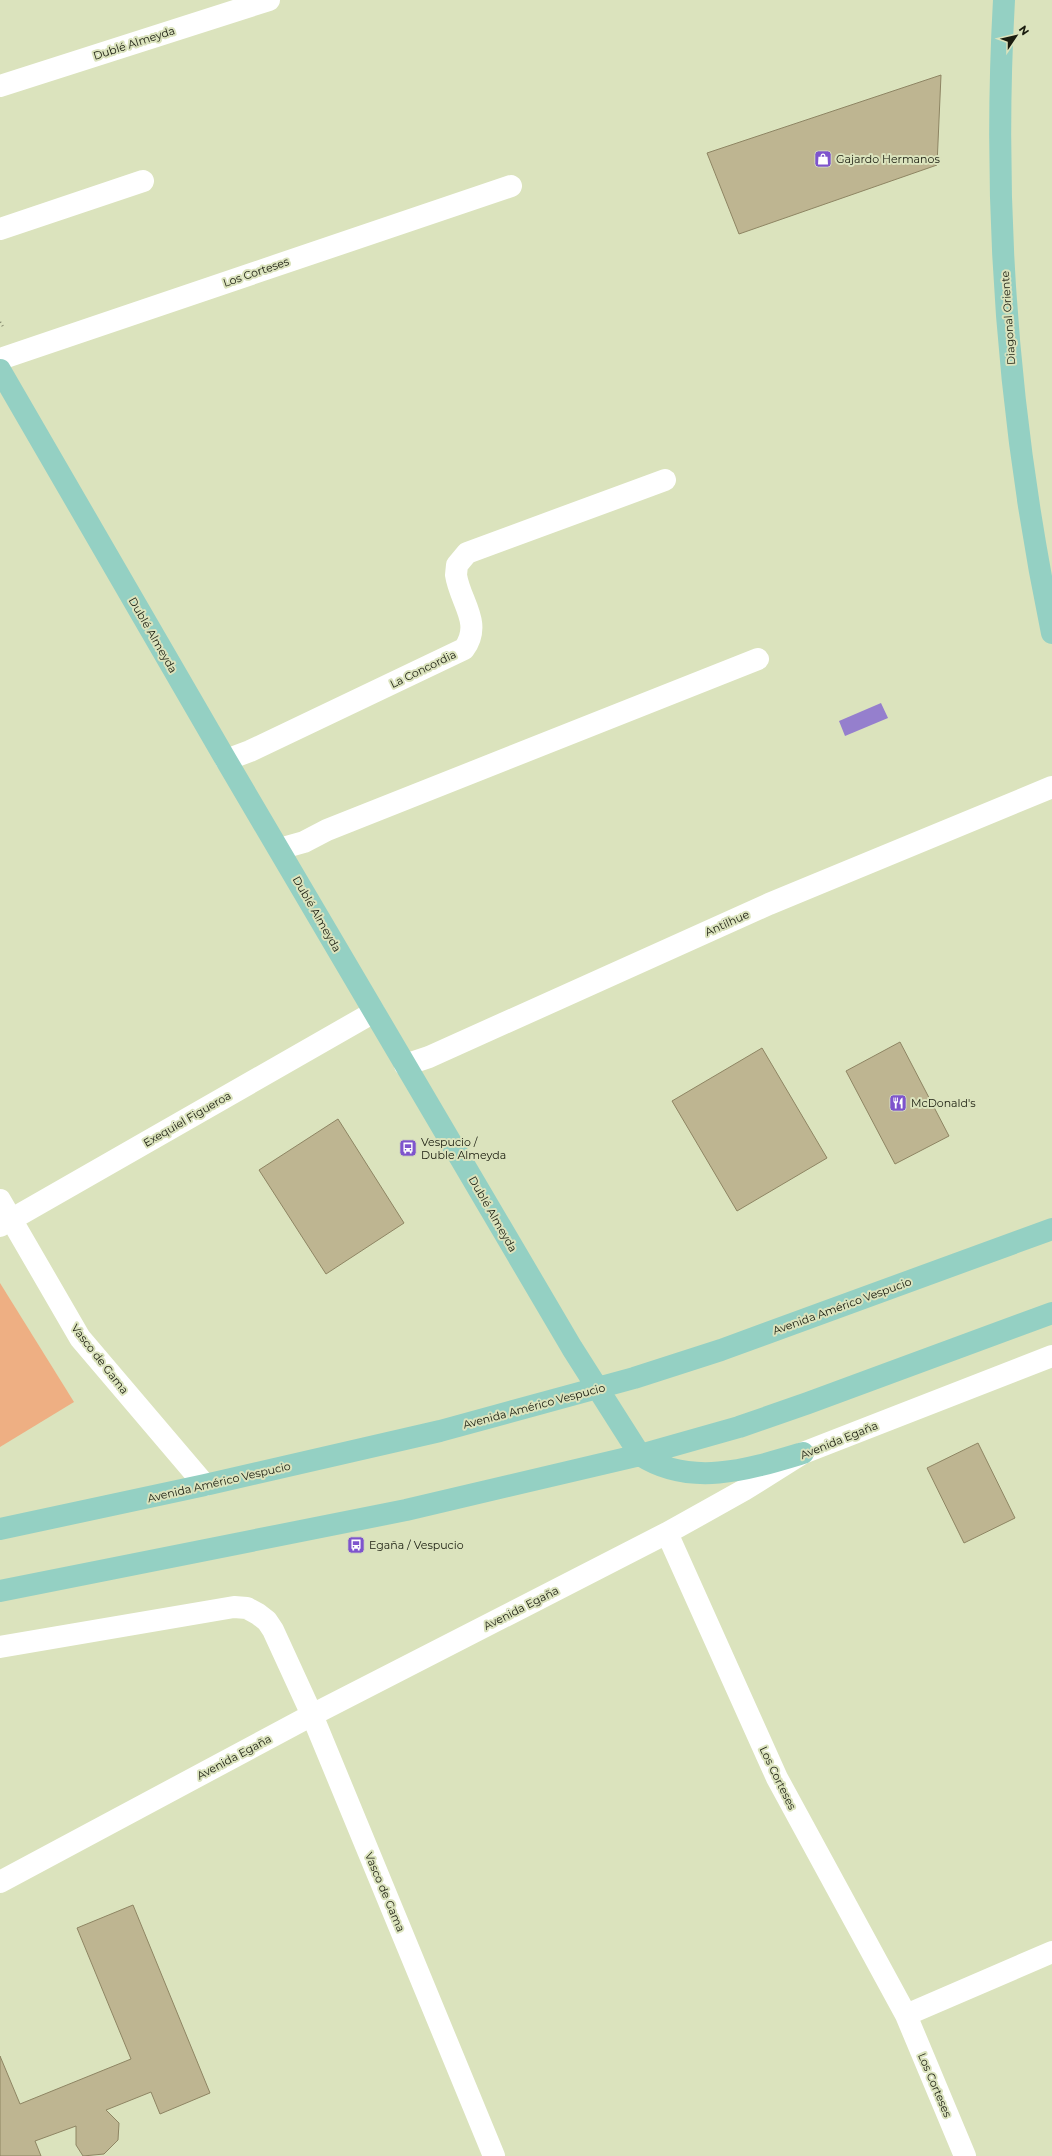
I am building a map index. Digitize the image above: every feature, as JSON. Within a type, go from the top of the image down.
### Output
[{"type":"main road","name":"Diagonal Oriente","points":[[1004,0],[1001,100],[1001,173],[1008,318],[1014,390],[1027,493],[1052,633]]},
{"type":"main road","name":"Dublé Almeyda","points":[[0,370],[405,1065],[596,1388],[640,1455]]},
{"type":"main road","name":"Avenida Américo Vespucio","points":[[0,1529],[205,1485],[440,1431],[596,1388],[721,1350],[1052,1229]]},
{"type":"main road","points":[[0,1591],[406,1510],[640,1455],[739,1427],[1052,1313]]},
{"type":"main road","points":[[640,1455],[654,1465],[674,1471],[706,1473],[745,1469],[803,1453]]},
{"type":"street","name":"Dublé Almeyda","points":[[0,86],[269,0]]},
{"type":"street","points":[[0,229],[143,181]]},
{"type":"street","name":"Los Corteses","points":[[0,359],[511,186]]},
{"type":"street","name":"La Concordia","points":[[226,760],[250,751],[464,649],[470,640],[472,629],[456,575],[457,565],[467,553],[665,480]]},
{"type":"street","points":[[279,849],[304,842],[334,827],[758,659]]},
{"type":"street","name":"Antilhue","points":[[405,1065],[429,1057],[458,1042],[769,904],[1052,787]]},
{"type":"street","name":"Exequiel Figueroa","points":[[5,1223],[374,1012]]},
{"type":"street","name":"Vasco de Gama","points":[[0,1200],[5,1223],[80,1338],[205,1485]]},
{"type":"street","name":"Avenida Egaña","points":[[0,1882],[312,1715],[668,1533],[744,1490],[803,1453],[1052,1356]]},
{"type":"street","name":"Los Corteses","points":[[668,1533],[776,1778],[906,2015],[965,2156]]},
{"type":"street","name":"Vasco de Gama","points":[[0,1647],[234,1607],[247,1608],[267,1621],[273,1630],[312,1715],[494,2156]]},
{"type":"street","points":[[906,2015],[1052,1952]]},
{"type":"shaded area","points":[[881,703],[888,718],[845,736],[839,721]]},
{"type":"shaded area","points":[[0,1283],[74,1402],[0,1447]]},
{"type":"building","name":"Gajardo Hermanos","points":[[941,75],[937,165],[739,234],[707,153]]},
{"type":"building","name":"McDonald's","points":[[900,1042],[949,1136],[895,1164],[846,1071]]},
{"type":"building","points":[[762,1048],[827,1158],[737,1211],[672,1101]]},
{"type":"building","points":[[338,1119],[404,1223],[326,1274],[259,1170]]},
{"type":"building","points":[[978,1443],[1015,1518],[964,1543],[927,1468]]},
{"type":"building","points":[[133,1905],[210,2093],[160,2114],[151,2092],[106,2110],[119,2123],[118,2140],[104,2154],[83,2156],[76,2145],[76,2126],[35,2141],[41,2156],[0,2156],[0,2056],[20,2104],[131,2059],[77,1928]]},
{"type":"place","name":"Gajardo Hermanos","points":[[823,159]]},
{"type":"place","name":"McDonald's","points":[[898,1103]]},
{"type":"place","name":"Vespucio / Duble Almeyda","points":[[408,1148]]},
{"type":"place","name":"Egaña / Vespucio","points":[[356,1545]]}]
